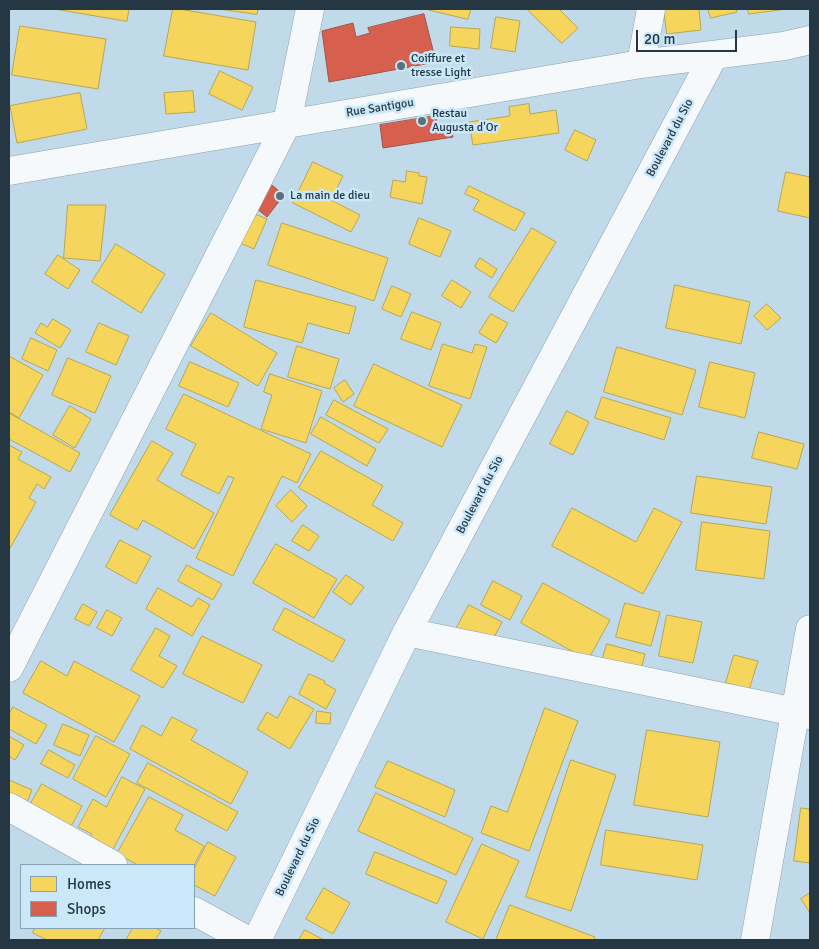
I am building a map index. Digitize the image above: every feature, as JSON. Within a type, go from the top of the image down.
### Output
[{"type":"street","points":[[9,668],[287,123],[310,9]]},
{"type":"street","points":[[641,64],[651,9]]},
{"type":"street","name":"Rue Santigou","points":[[9,171],[641,64],[784,46],[810,40]]},
{"type":"street","name":"Boulevard du Sio","points":[[257,940],[407,632],[714,55]]},
{"type":"street","points":[[755,940],[802,713],[810,629]]},
{"type":"street","points":[[407,632],[802,713]]},
{"type":"street","points":[[9,807],[111,864]]},
{"type":"street","points":[[195,911],[247,940]]},
{"type":"building: Homes","points":[[55,9],[129,9],[127,21]]},
{"type":"building: Homes","points":[[173,9],[256,22],[248,70],[164,56]]},
{"type":"building: Homes","points":[[219,9],[258,9],[257,14]]},
{"type":"building: Homes","points":[[425,9],[471,9],[468,19]]},
{"type":"building: Homes","points":[[527,9],[559,9],[578,28],[562,43]]},
{"type":"building: Homes","points":[[664,9],[699,9],[701,30],[667,34]]},
{"type":"building: Homes","points":[[708,9],[736,9],[737,12],[711,18]]},
{"type":"building: Homes","points":[[748,9],[787,9],[749,14]]},
{"type":"building: Homes","points":[[496,17],[520,21],[515,52],[491,48]]},
{"type":"building: Homes","points":[[20,26],[106,39],[98,89],[12,75]]},
{"type":"building: Homes","points":[[451,27],[480,29],[479,49],[450,46]]},
{"type":"building: Homes","points":[[220,71],[253,87],[242,110],[209,94]]},
{"type":"building: Homes","points":[[193,91],[195,112],[166,114],[164,93]]},
{"type":"building: Homes","points":[[80,93],[87,129],[17,143],[10,106]]},
{"type":"building: Homes","points":[[529,104],[530,114],[556,110],[559,133],[473,145],[469,122],[510,116],[509,107]]},
{"type":"building: Homes","points":[[575,130],[596,140],[587,161],[565,150]]},
{"type":"building: Homes","points":[[313,162],[343,176],[331,200],[360,215],[351,232],[293,203]]},
{"type":"building: Homes","points":[[407,171],[419,173],[419,176],[427,177],[422,204],[390,197],[393,180],[405,182]]},
{"type":"building: Homes","points":[[786,172],[810,177],[810,218],[778,211]]},
{"type":"building: Homes","points":[[469,186],[525,213],[515,231],[473,210],[479,200],[465,194]]},
{"type":"building: Homes","points":[[68,205],[106,205],[100,261],[64,258]]},
{"type":"building: Homes","points":[[248,211],[267,219],[254,249],[235,241]]},
{"type":"building: Homes","points":[[419,218],[451,231],[440,257],[409,244]]},
{"type":"building: Homes","points":[[282,223],[388,258],[374,301],[268,265]]},
{"type":"building: Homes","points":[[532,228],[556,242],[513,312],[489,297]]},
{"type":"building: Homes","points":[[116,244],[165,274],[141,313],[92,282]]},
{"type":"building: Homes","points":[[58,255],[80,270],[68,289],[45,274]]},
{"type":"building: Homes","points":[[480,258],[497,269],[492,278],[475,267]]},
{"type":"building: Homes","points":[[256,280],[356,307],[349,334],[308,323],[302,343],[244,327]]},
{"type":"building: Homes","points":[[452,280],[471,292],[461,308],[442,296]]},
{"type":"building: Homes","points":[[675,285],[750,302],[741,344],[666,328]]},
{"type":"building: Homes","points":[[392,286],[411,294],[401,317],[382,309]]},
{"type":"building: Homes","points":[[767,304],[781,318],[767,330],[754,316]]},
{"type":"building: Homes","points":[[412,312],[441,323],[431,350],[401,339]]},
{"type":"building: Homes","points":[[211,313],[277,353],[258,386],[191,346]]},
{"type":"building: Homes","points":[[491,314],[508,323],[496,343],[479,333]]},
{"type":"building: Homes","points":[[53,319],[71,330],[60,348],[35,333],[41,323],[47,327]]},
{"type":"building: Homes","points":[[99,323],[129,336],[116,365],[86,352]]},
{"type":"building: Homes","points":[[31,338],[57,350],[48,371],[22,359]]},
{"type":"building: Homes","points":[[443,344],[472,353],[475,344],[487,347],[470,399],[429,386]]},
{"type":"building: Homes","points":[[297,346],[339,359],[330,389],[288,377]]},
{"type":"building: Homes","points":[[617,347],[696,370],[682,415],[604,392]]},
{"type":"building: Homes","points":[[9,356],[43,375],[19,418],[9,412]]},
{"type":"building: Homes","points":[[68,358],[111,376],[95,413],[52,395]]},
{"type":"building: Homes","points":[[190,362],[239,383],[228,407],[179,386]]},
{"type":"building: Homes","points":[[710,362],[755,373],[745,418],[699,407]]},
{"type":"building: Homes","points":[[374,364],[462,405],[442,447],[354,406]]},
{"type":"building: Homes","points":[[270,374],[322,391],[306,443],[261,429],[272,395],[264,392]]},
{"type":"building: Homes","points":[[345,380],[354,394],[343,402],[334,388]]},
{"type":"building: Homes","points":[[184,394],[311,454],[297,483],[282,476],[233,576],[196,558],[234,478],[228,476],[219,494],[181,475],[196,444],[166,429]]},
{"type":"building: Homes","points":[[602,397],[671,418],[664,440],[595,418]]},
{"type":"building: Homes","points":[[334,400],[388,429],[379,443],[326,415]]},
{"type":"building: Homes","points":[[70,406],[91,419],[75,448],[53,435]]},
{"type":"building: Homes","points":[[567,411],[589,422],[573,455],[550,444]]},
{"type":"building: Homes","points":[[9,413],[80,453],[70,472],[9,439]]},
{"type":"building: Homes","points":[[321,417],[376,449],[367,466],[311,434]]},
{"type":"building: Homes","points":[[759,432],[804,444],[797,469],[752,458]]},
{"type":"building: Homes","points":[[152,441],[173,453],[157,480],[214,513],[194,549],[143,520],[137,530],[110,515]]},
{"type":"building: Homes","points":[[9,445],[22,452],[18,459],[51,477],[44,489],[37,484],[29,498],[36,502],[9,550]]},
{"type":"building: Homes","points":[[321,451],[383,486],[372,505],[403,523],[393,541],[299,488]]},
{"type":"building: Homes","points":[[697,476],[772,487],[766,524],[691,513]]},
{"type":"building: Homes","points":[[291,490],[307,506],[292,522],[276,506]]},
{"type":"building: Homes","points":[[572,508],[636,542],[654,508],[682,522],[643,594],[552,546]]},
{"type":"building: Homes","points":[[702,522],[770,531],[764,579],[696,570]]},
{"type":"building: Homes","points":[[303,525],[319,536],[309,551],[292,541]]},
{"type":"building: Homes","points":[[120,540],[151,556],[136,584],[106,567]]},
{"type":"building: Homes","points":[[276,544],[337,579],[314,618],[253,583]]},
{"type":"building: Homes","points":[[187,565],[222,584],[213,600],[178,581]]},
{"type":"building: Homes","points":[[346,575],[364,587],[351,605],[333,592]]},
{"type":"building: Homes","points":[[493,581],[522,596],[510,620],[481,605]]},
{"type":"building: Homes","points":[[543,583],[610,620],[588,660],[521,623]]},
{"type":"building: Homes","points":[[158,588],[192,607],[198,598],[210,605],[192,636],[146,609]]},
{"type":"building: Homes","points":[[625,603],[660,612],[651,646],[616,637]]},
{"type":"building: Homes","points":[[83,604],[97,612],[89,626],[75,619]]},
{"type":"building: Homes","points":[[469,605],[502,622],[490,645],[456,629]]},
{"type":"building: Homes","points":[[285,608],[345,640],[333,662],[273,630]]},
{"type":"building: Homes","points":[[107,610],[122,618],[112,636],[97,628]]},
{"type":"building: Homes","points":[[667,615],[702,622],[693,663],[659,656]]},
{"type":"building: Homes","points":[[156,628],[170,636],[159,656],[177,666],[163,688],[131,670]]},
{"type":"building: Homes","points":[[202,636],[262,665],[243,703],[183,674]]},
{"type":"building: Homes","points":[[607,644],[645,654],[640,674],[601,664]]},
{"type":"building: Homes","points":[[734,655],[758,661],[749,690],[726,683]]},
{"type":"building: Homes","points":[[41,661],[67,676],[74,661],[140,696],[114,742],[23,693]]},
{"type":"building: Homes","points":[[309,674],[325,681],[324,683],[336,690],[326,709],[299,694]]},
{"type":"building: Homes","points":[[290,696],[314,709],[290,749],[257,729],[267,712],[277,718]]},
{"type":"building: Homes","points":[[13,707],[47,725],[36,744],[9,729],[9,715]]},
{"type":"building: Homes","points":[[545,708],[578,721],[529,851],[481,833],[491,806],[507,812]]},
{"type":"building: Homes","points":[[317,711],[331,713],[330,724],[316,723]]},
{"type":"building: Homes","points":[[172,717],[197,730],[191,740],[248,772],[231,804],[130,749],[142,725],[161,736]]},
{"type":"building: Homes","points":[[63,724],[89,735],[80,756],[54,745]]},
{"type":"building: Homes","points":[[647,730],[720,742],[708,817],[634,805]]},
{"type":"building: Homes","points":[[9,736],[24,745],[15,760],[9,756]]},
{"type":"building: Homes","points":[[96,736],[130,754],[106,797],[73,779]]},
{"type":"building: Homes","points":[[49,750],[75,765],[68,778],[41,764]]},
{"type":"building: Homes","points":[[571,760],[616,775],[571,911],[526,897]]},
{"type":"building: Homes","points":[[388,761],[455,790],[445,817],[375,787]]},
{"type":"building: Homes","points":[[148,763],[238,812],[227,831],[137,783]]},
{"type":"building: Homes","points":[[122,777],[145,789],[111,853],[88,841],[92,834],[78,827],[93,799],[106,807]]},
{"type":"building: Homes","points":[[9,780],[32,790],[25,807],[9,800]]},
{"type":"building: Homes","points":[[42,784],[82,806],[67,834],[26,812]]},
{"type":"building: Homes","points":[[376,793],[473,838],[456,875],[358,831]]},
{"type":"building: Homes","points":[[149,797],[183,815],[175,830],[204,846],[195,864],[136,864],[117,854]]},
{"type":"building: Homes","points":[[801,808],[810,809],[810,863],[794,861]]},
{"type":"building: Homes","points":[[606,830],[703,845],[697,880],[601,865]]},
{"type":"building: Homes","points":[[208,842],[236,857],[215,896],[195,886],[195,867]]},
{"type":"building: Homes","points":[[482,844],[519,861],[483,939],[446,922]]},
{"type":"building: Homes","points":[[375,852],[447,881],[437,904],[366,874]]},
{"type":"building: Homes","points":[[324,888],[350,903],[333,934],[306,919]]},
{"type":"building: Homes","points":[[810,893],[810,913],[801,899]]},
{"type":"building: Homes","points":[[510,905],[595,937],[594,940],[496,940]]},
{"type":"building: Homes","points":[[35,929],[104,929],[98,940],[47,940],[33,933]]},
{"type":"building: Homes","points":[[132,929],[158,929],[161,931],[155,940],[126,940]]},
{"type":"building: Homes","points":[[305,930],[324,940],[299,940]]},
{"type":"building: Shops","points":[[424,14],[436,62],[329,82],[322,31],[353,23],[356,37],[370,33],[368,28]]},
{"type":"building: Shops","points":[[436,116],[438,129],[451,127],[453,137],[383,148],[380,125]]},
{"type":"building: Shops","points":[[267,181],[284,195],[267,217],[250,203]]},
{"type":"place","name":"Coiffure et tresse Light","points":[[401,66]]},
{"type":"place","name":"Restau Augusta d'Or","points":[[422,121]]},
{"type":"place","name":"La main de dieu","points":[[280,196]]}]
